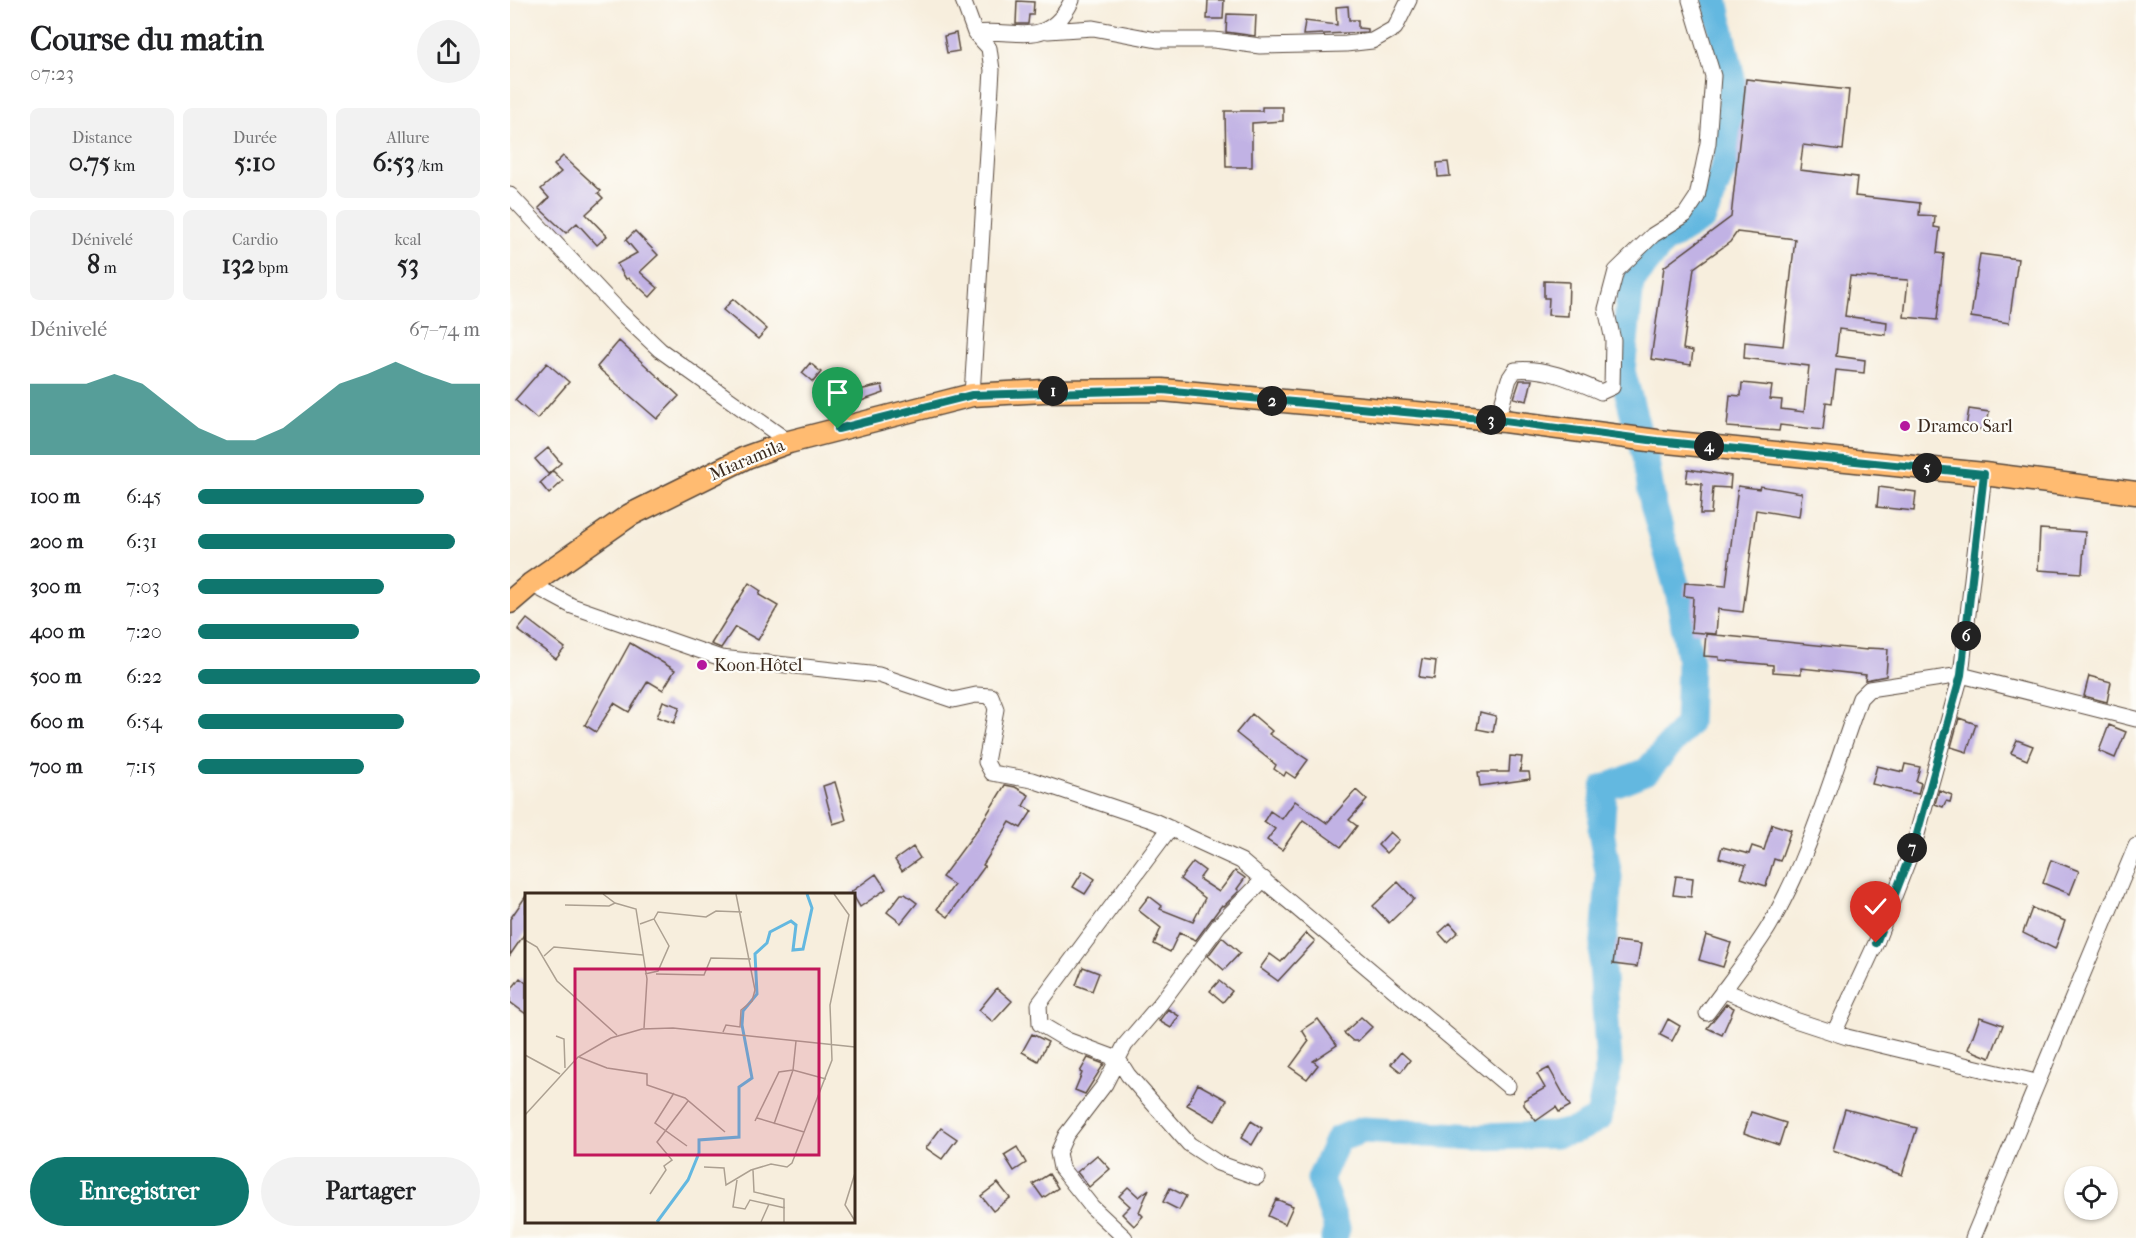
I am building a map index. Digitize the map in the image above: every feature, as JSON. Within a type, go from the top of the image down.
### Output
[{"type":"main road","name":"Miaramila","points":[[510,602],[531,584],[630,515],[747,457],[789,442],[972,395],[1162,390],[1497,421],[1657,441],[1984,474],[2136,493]]},
{"type":"street","points":[[963,0],[975,33],[989,48],[992,70],[972,395]]},
{"type":"street","points":[[1048,30],[1065,14],[1072,0]]},
{"type":"street","points":[[975,33],[997,30],[1023,36],[1048,30],[1093,28],[1157,40],[1214,40],[1260,46],[1346,44],[1372,41],[1395,28],[1409,0]]},
{"type":"street","points":[[1497,421],[1509,379],[1515,370],[1533,369],[1566,377],[1601,392],[1611,387],[1613,340],[1606,309],[1616,271],[1653,235],[1685,215],[1697,197],[1708,143],[1713,76],[1690,0]]},
{"type":"street","points":[[510,195],[620,312],[660,350],[789,442]]},
{"type":"street","points":[[1834,1033],[1876,943],[1914,845],[1961,675],[1984,474]]},
{"type":"street","points":[[531,584],[572,606],[721,658],[879,675],[953,700],[976,695],[991,696],[996,709],[986,762],[992,773],[1032,780],[1170,828],[1241,861],[1508,1086]]},
{"type":"street","points":[[1707,1013],[1768,928],[1793,876],[1832,780],[1860,698],[1869,689],[1961,675],[2136,719]]},
{"type":"street","points":[[1170,828],[1039,1004],[1040,1024],[1067,1040],[1118,1059],[1128,1075],[1189,1144],[1218,1163],[1257,1177]]},
{"type":"street","points":[[1973,1238],[2136,846]]},
{"type":"street","points":[[1125,1238],[1092,1207],[1061,1168],[1058,1153],[1066,1135],[1105,1084],[1125,1045],[1161,1003],[1219,925],[1264,879]]},
{"type":"street","points":[[1723,990],[1795,1020],[1834,1033],[2036,1082]]},
{"type":"building","points":[[1208,0],[1224,0],[1223,19],[1207,19]]},
{"type":"building","points":[[1017,1],[1034,2],[1033,15],[1029,15],[1028,24],[1016,24]]},
{"type":"building","points":[[1348,6],[1349,20],[1358,20],[1358,28],[1368,29],[1368,32],[1303,35],[1305,21],[1337,25],[1336,7]]},
{"type":"building","points":[[1227,14],[1256,15],[1255,36],[1226,32]]},
{"type":"building","points":[[956,33],[959,51],[947,53],[944,36]]},
{"type":"building","points":[[1746,79],[1849,90],[1843,150],[1803,145],[1800,170],[1857,177],[1855,196],[1920,203],[1919,215],[1935,216],[1934,227],[1940,228],[1937,253],[1944,254],[1937,320],[1904,317],[1908,280],[1850,276],[1845,316],[1887,322],[1886,335],[1839,329],[1836,356],[1865,360],[1864,373],[1836,370],[1832,403],[1826,402],[1823,430],[1780,425],[1779,431],[1727,427],[1730,395],[1741,396],[1742,383],[1772,386],[1770,399],[1782,400],[1781,409],[1804,412],[1809,366],[1744,358],[1745,342],[1783,346],[1795,239],[1737,232],[1730,242],[1694,268],[1683,349],[1693,351],[1691,365],[1651,359],[1664,267],[1731,217]]},
{"type":"building","points":[[1262,107],[1283,107],[1283,121],[1252,123],[1252,167],[1226,167],[1225,111],[1262,111]]},
{"type":"building","points":[[563,156],[601,191],[598,193],[603,198],[586,214],[607,236],[597,245],[577,223],[566,233],[539,208],[549,198],[541,189],[561,172],[554,165]]},
{"type":"building","points":[[1448,162],[1450,176],[1438,177],[1437,163]]},
{"type":"building","points":[[635,231],[658,255],[640,272],[658,288],[650,297],[629,278],[626,279],[617,264],[637,253],[626,240]]},
{"type":"building","points":[[1980,254],[2018,259],[2009,323],[1971,317]]},
{"type":"building","points":[[1544,281],[1569,282],[1568,316],[1548,315],[1549,298],[1544,298]]},
{"type":"building","points":[[733,299],[767,329],[758,339],[723,310]]},
{"type":"building","points":[[619,341],[679,396],[657,419],[597,367]]},
{"type":"building","points":[[547,363],[569,382],[537,419],[515,400]]},
{"type":"building","points":[[810,363],[821,372],[813,382],[802,373]]},
{"type":"building","points":[[1520,380],[1532,380],[1527,401],[1514,398]]},
{"type":"building","points":[[882,385],[884,393],[841,408],[835,391],[848,387],[850,392]]},
{"type":"building","points":[[1969,409],[1989,412],[1986,430],[1966,427]]},
{"type":"building","points":[[548,448],[561,463],[548,474],[535,459]]},
{"type":"building","points":[[1688,469],[1731,476],[1730,488],[1713,487],[1711,514],[1700,514],[1702,484],[1686,482]]},
{"type":"building","points":[[553,471],[563,481],[549,494],[540,483]]},
{"type":"building","points":[[1738,486],[1759,489],[1760,486],[1802,493],[1799,517],[1756,510],[1743,612],[1718,609],[1716,634],[1691,632],[1693,597],[1684,596],[1685,583],[1726,586]]},
{"type":"building","points":[[1879,487],[1916,492],[1914,511],[1877,507]]},
{"type":"building","points":[[2040,529],[2085,532],[2082,573],[2038,570]]},
{"type":"building","points":[[749,583],[761,591],[759,595],[778,606],[758,640],[735,627],[721,648],[711,644]]},
{"type":"building","points":[[527,619],[565,648],[556,659],[518,630]]},
{"type":"building","points":[[1706,634],[1867,650],[1867,648],[1888,649],[1886,676],[1865,680],[1866,675],[1801,668],[1801,674],[1773,672],[1773,665],[1719,660],[1719,657],[1704,656]]},
{"type":"building","points":[[630,643],[675,670],[663,690],[648,681],[629,712],[614,703],[596,732],[585,725]]},
{"type":"building","points":[[1422,659],[1436,661],[1434,679],[1419,677]]},
{"type":"building","points":[[2089,676],[2111,682],[2107,702],[2084,696]]},
{"type":"building","points":[[663,701],[680,707],[674,723],[657,717]]},
{"type":"building","points":[[1480,712],[1496,716],[1493,732],[1477,729]]},
{"type":"building","points":[[1252,714],[1272,731],[1269,734],[1308,760],[1295,778],[1286,772],[1284,776],[1274,769],[1276,765],[1236,733]]},
{"type":"building","points":[[1959,718],[1976,724],[1967,752],[1951,747]]},
{"type":"building","points":[[2109,725],[2126,732],[2115,758],[2099,751]]},
{"type":"building","points":[[2017,740],[2033,746],[2027,760],[2011,753]]},
{"type":"building","points":[[1510,756],[1522,757],[1520,772],[1529,772],[1530,779],[1480,786],[1478,772],[1509,772]]},
{"type":"building","points":[[1905,764],[1920,767],[1916,781],[1921,783],[1918,794],[1872,784],[1877,766],[1903,772]]},
{"type":"building","points":[[835,782],[846,820],[833,824],[823,786]]},
{"type":"building","points":[[1005,785],[1015,787],[1029,795],[1023,806],[1032,811],[1021,828],[1010,822],[983,865],[985,866],[948,917],[937,909],[954,885],[942,877],[979,827]]},
{"type":"building","points":[[1356,790],[1367,800],[1349,820],[1357,826],[1341,847],[1303,820],[1282,850],[1267,840],[1275,829],[1264,821],[1270,811],[1282,819],[1295,801],[1327,823]]},
{"type":"building","points":[[1939,790],[1952,795],[1950,802],[1946,801],[1943,807],[1935,804]]},
{"type":"building","points":[[1772,824],[1791,830],[1780,861],[1774,859],[1766,886],[1741,878],[1746,865],[1719,858],[1722,847],[1749,854],[1752,846],[1764,850]]},
{"type":"building","points":[[1390,832],[1399,840],[1386,853],[1378,845]]},
{"type":"building","points":[[913,847],[920,858],[902,871],[895,860]]},
{"type":"building","points":[[2051,860],[2079,871],[2070,894],[2043,883]]},
{"type":"building","points":[[1193,862],[1205,871],[1199,879],[1219,892],[1235,871],[1245,878],[1237,889],[1239,891],[1224,906],[1222,905],[1196,940],[1179,933],[1170,952],[1154,944],[1161,928],[1138,910],[1149,896],[1162,906],[1160,909],[1193,922],[1205,898],[1180,879]]},
{"type":"building","points":[[1083,871],[1095,879],[1085,894],[1073,887]]},
{"type":"building","points":[[876,874],[886,889],[860,907],[855,899],[855,893],[851,892]]},
{"type":"building","points":[[1676,876],[1693,878],[1691,897],[1673,895]]},
{"type":"building","points":[[1398,882],[1414,899],[1389,923],[1373,906]]},
{"type":"building","points":[[901,894],[905,894],[917,903],[901,923],[887,912]]},
{"type":"building","points":[[525,897],[525,933],[510,955],[510,919]]},
{"type":"building","points":[[2032,908],[2065,921],[2055,949],[2023,933]]},
{"type":"building","points":[[1450,923],[1458,932],[1447,942],[1439,933]]},
{"type":"building","points":[[1306,933],[1315,941],[1278,981],[1260,968],[1270,954],[1281,962]]},
{"type":"building","points":[[1706,935],[1731,943],[1723,967],[1699,960]]},
{"type":"building","points":[[1222,937],[1240,953],[1224,970],[1208,956]]},
{"type":"building","points":[[1616,941],[1641,944],[1637,967],[1613,964]]},
{"type":"building","points":[[1083,967],[1099,973],[1092,991],[1076,985]]},
{"type":"building","points":[[520,978],[525,982],[525,1013],[510,1002],[510,991]]},
{"type":"building","points":[[1219,981],[1232,991],[1223,1002],[1210,991]]},
{"type":"building","points":[[997,988],[1012,1001],[993,1022],[979,1010]]},
{"type":"building","points":[[1726,1004],[1734,1008],[1722,1035],[1707,1028]]},
{"type":"building","points":[[1168,1009],[1179,1016],[1171,1028],[1159,1021]]},
{"type":"building","points":[[1361,1017],[1372,1027],[1358,1041],[1353,1041],[1344,1033]]},
{"type":"building","points":[[1980,1017],[2003,1025],[1990,1058],[1968,1049]]},
{"type":"building","points":[[1318,1019],[1337,1045],[1313,1061],[1318,1065],[1307,1079],[1290,1067],[1309,1041],[1302,1030]]},
{"type":"building","points":[[1668,1019],[1680,1026],[1672,1041],[1660,1035]]},
{"type":"building","points":[[1032,1034],[1048,1042],[1038,1061],[1022,1052]]},
{"type":"building","points":[[1401,1052],[1410,1060],[1401,1072],[1391,1064]]},
{"type":"building","points":[[1088,1058],[1104,1064],[1085,1094],[1075,1090],[1082,1073],[1080,1072]]},
{"type":"building","points":[[1549,1068],[1570,1106],[1559,1112],[1556,1107],[1536,1121],[1524,1105],[1524,1100],[1545,1088],[1537,1074]]},
{"type":"building","points":[[1198,1084],[1227,1100],[1215,1121],[1187,1105]]},
{"type":"building","points":[[1845,1109],[1917,1128],[1902,1175],[1833,1150]]},
{"type":"building","points":[[1751,1112],[1786,1123],[1779,1145],[1744,1133]]},
{"type":"building","points":[[1251,1121],[1262,1128],[1252,1145],[1241,1138]]},
{"type":"building","points":[[941,1128],[957,1139],[942,1159],[926,1148]]},
{"type":"building","points":[[1017,1147],[1026,1163],[1014,1171],[1004,1155]]},
{"type":"building","points":[[1097,1155],[1110,1169],[1089,1187],[1077,1172]]},
{"type":"building","points":[[1049,1174],[1058,1188],[1043,1198],[1033,1184]]},
{"type":"building","points":[[998,1183],[1010,1198],[993,1211],[981,1196]]},
{"type":"building","points":[[1128,1187],[1139,1197],[1149,1189],[1139,1212],[1143,1216],[1134,1226],[1122,1214],[1130,1206],[1119,1196]]},
{"type":"building","points":[[1170,1188],[1186,1196],[1179,1210],[1163,1202]]},
{"type":"building","points":[[1276,1199],[1293,1206],[1285,1224],[1268,1216]]},
{"type":"waterway","points":[[1334,1238],[1337,1228],[1320,1179],[1338,1139],[1363,1130],[1476,1137],[1555,1135],[1577,1130],[1599,1118],[1609,1065],[1602,965],[1609,877],[1601,831],[1604,788],[1647,771],[1688,724],[1690,662],[1679,595],[1653,504],[1646,461],[1622,371],[1631,282],[1663,242],[1703,218],[1725,164],[1732,79],[1715,0]]},
{"type":"place","name":"Dramco Sarl","points":[[1905,426]]},
{"type":"place","name":"Koon Hôtel","points":[[702,665]]},
{"type":"route","points":[[838,429],[972,395],[1044,391],[1162,390],[1504,421],[1657,441],[1984,474],[1961,675],[1940,744],[1914,845],[1876,943]]}]
